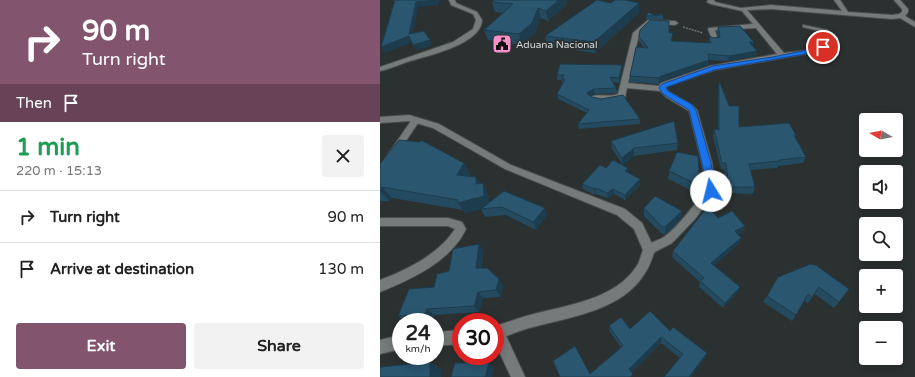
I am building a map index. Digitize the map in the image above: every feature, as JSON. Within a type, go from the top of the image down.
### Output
[{"type":"street","points":[[380,70],[450,45],[475,32],[479,26],[480,18],[475,13],[453,4],[452,0]]},
{"type":"street","points":[[711,0],[710,2],[713,3],[742,9],[771,7],[892,17],[902,16],[915,25]]},
{"type":"street","points":[[769,0],[771,7]]},
{"type":"street","points":[[837,0],[846,13]]},
{"type":"street","points":[[897,0],[905,9],[902,16]]},
{"type":"street","points":[[742,9],[781,53],[780,56]]},
{"type":"street","points":[[593,98],[614,99],[622,94],[636,33],[648,22],[676,23]]},
{"type":"street","points":[[714,39],[711,29],[714,28],[757,26]]},
{"type":"street","points":[[662,88],[664,85],[669,83],[713,68],[814,51],[831,43],[834,37],[826,31],[805,26]]},
{"type":"street","points":[[504,329],[529,321],[561,314],[600,301],[623,288],[640,272],[649,250],[668,240],[691,216],[711,191],[707,163],[693,110],[688,105],[665,92],[662,88],[624,84]]},
{"type":"street","points":[[380,120],[416,120],[436,126],[508,167],[621,212],[638,226],[649,250]]},
{"type":"street","points":[[380,173],[416,120]]},
{"type":"street","points":[[380,222],[448,222],[458,224],[462,229],[451,243],[414,271],[380,286]]},
{"type":"street","points":[[380,347],[392,344]]},
{"type":"street","points":[[504,348],[518,377]]},
{"type":"path","points":[[676,23],[714,39]]},
{"type":"building","points":[[395,0],[436,0],[416,2],[409,34],[424,31],[430,40],[413,45],[409,36],[381,47]]},
{"type":"building","points":[[494,0],[559,0],[546,11],[538,8],[532,23],[519,34],[484,30],[513,4],[492,2]]},
{"type":"building","points":[[597,0],[611,3],[615,0],[624,0],[639,3],[594,42],[545,36]]},
{"type":"building","points":[[648,12],[655,15],[663,15],[646,16]]},
{"type":"building","points":[[650,20],[669,21],[669,33],[673,33],[671,41],[711,43],[709,36],[714,38],[720,37],[718,27],[740,26],[754,42],[749,42],[757,51],[729,56],[708,54],[709,60],[661,76],[659,78],[630,76],[636,47],[648,48],[639,36],[640,30]]},
{"type":"building","points":[[560,64],[622,65],[619,78],[610,77],[616,88],[594,89],[587,94],[601,99],[623,95],[640,119],[578,124],[589,110],[557,94],[565,79],[562,79],[564,75],[557,75]]},
{"type":"building","points":[[719,83],[729,106],[739,106],[739,127],[789,123],[806,157],[749,164],[755,187],[729,187],[726,163],[722,163],[714,129],[719,130]]},
{"type":"building","points":[[674,121],[678,143],[634,148],[622,158],[611,141]]},
{"type":"building","points":[[399,140],[420,142],[421,140],[464,163],[457,175],[476,177],[476,184],[483,183],[484,196],[458,203],[458,200],[382,187],[380,190],[380,164]]},
{"type":"building","points":[[677,152],[698,156],[700,186],[669,171]]},
{"type":"building","points":[[613,160],[628,168],[625,171],[640,179],[625,195],[613,189],[607,193],[582,184],[600,165],[606,168]]},
{"type":"building","points":[[504,191],[545,208],[533,222],[502,207],[481,209]]},
{"type":"building","points":[[655,196],[682,211],[665,227],[661,226],[644,208]]},
{"type":"building","points":[[708,206],[718,218],[732,211],[745,226],[735,231],[741,238],[711,263],[740,287],[725,303],[700,281],[704,278],[673,251]]},
{"type":"building","points":[[479,244],[476,268],[487,268],[499,279],[496,290],[478,292],[474,306],[427,309],[425,313],[399,313],[409,289],[434,287],[437,274],[449,271],[453,249]]},
{"type":"building","points":[[811,264],[817,266],[849,289],[839,302],[819,287],[812,297],[808,294],[796,315],[767,296],[778,277]]},
{"type":"building","points":[[650,311],[670,331],[673,327],[707,353],[689,377],[664,377],[683,354],[661,337],[629,369],[633,374],[630,377],[560,377],[553,361],[575,346],[590,374],[623,346],[609,326],[621,317],[630,329]]},
{"type":"building","points":[[430,365],[430,377],[380,377],[380,367]]},
{"type":"building","points":[[454,365],[488,365],[485,377],[451,377]]},
{"type":"place","name":"Aduana Nacional","points":[[502,44]]},
{"type":"route","points":[[711,191],[707,163],[693,110],[688,105],[678,101],[665,92],[662,88],[664,85],[713,68],[773,59],[780,56],[814,51],[823,47]]}]
